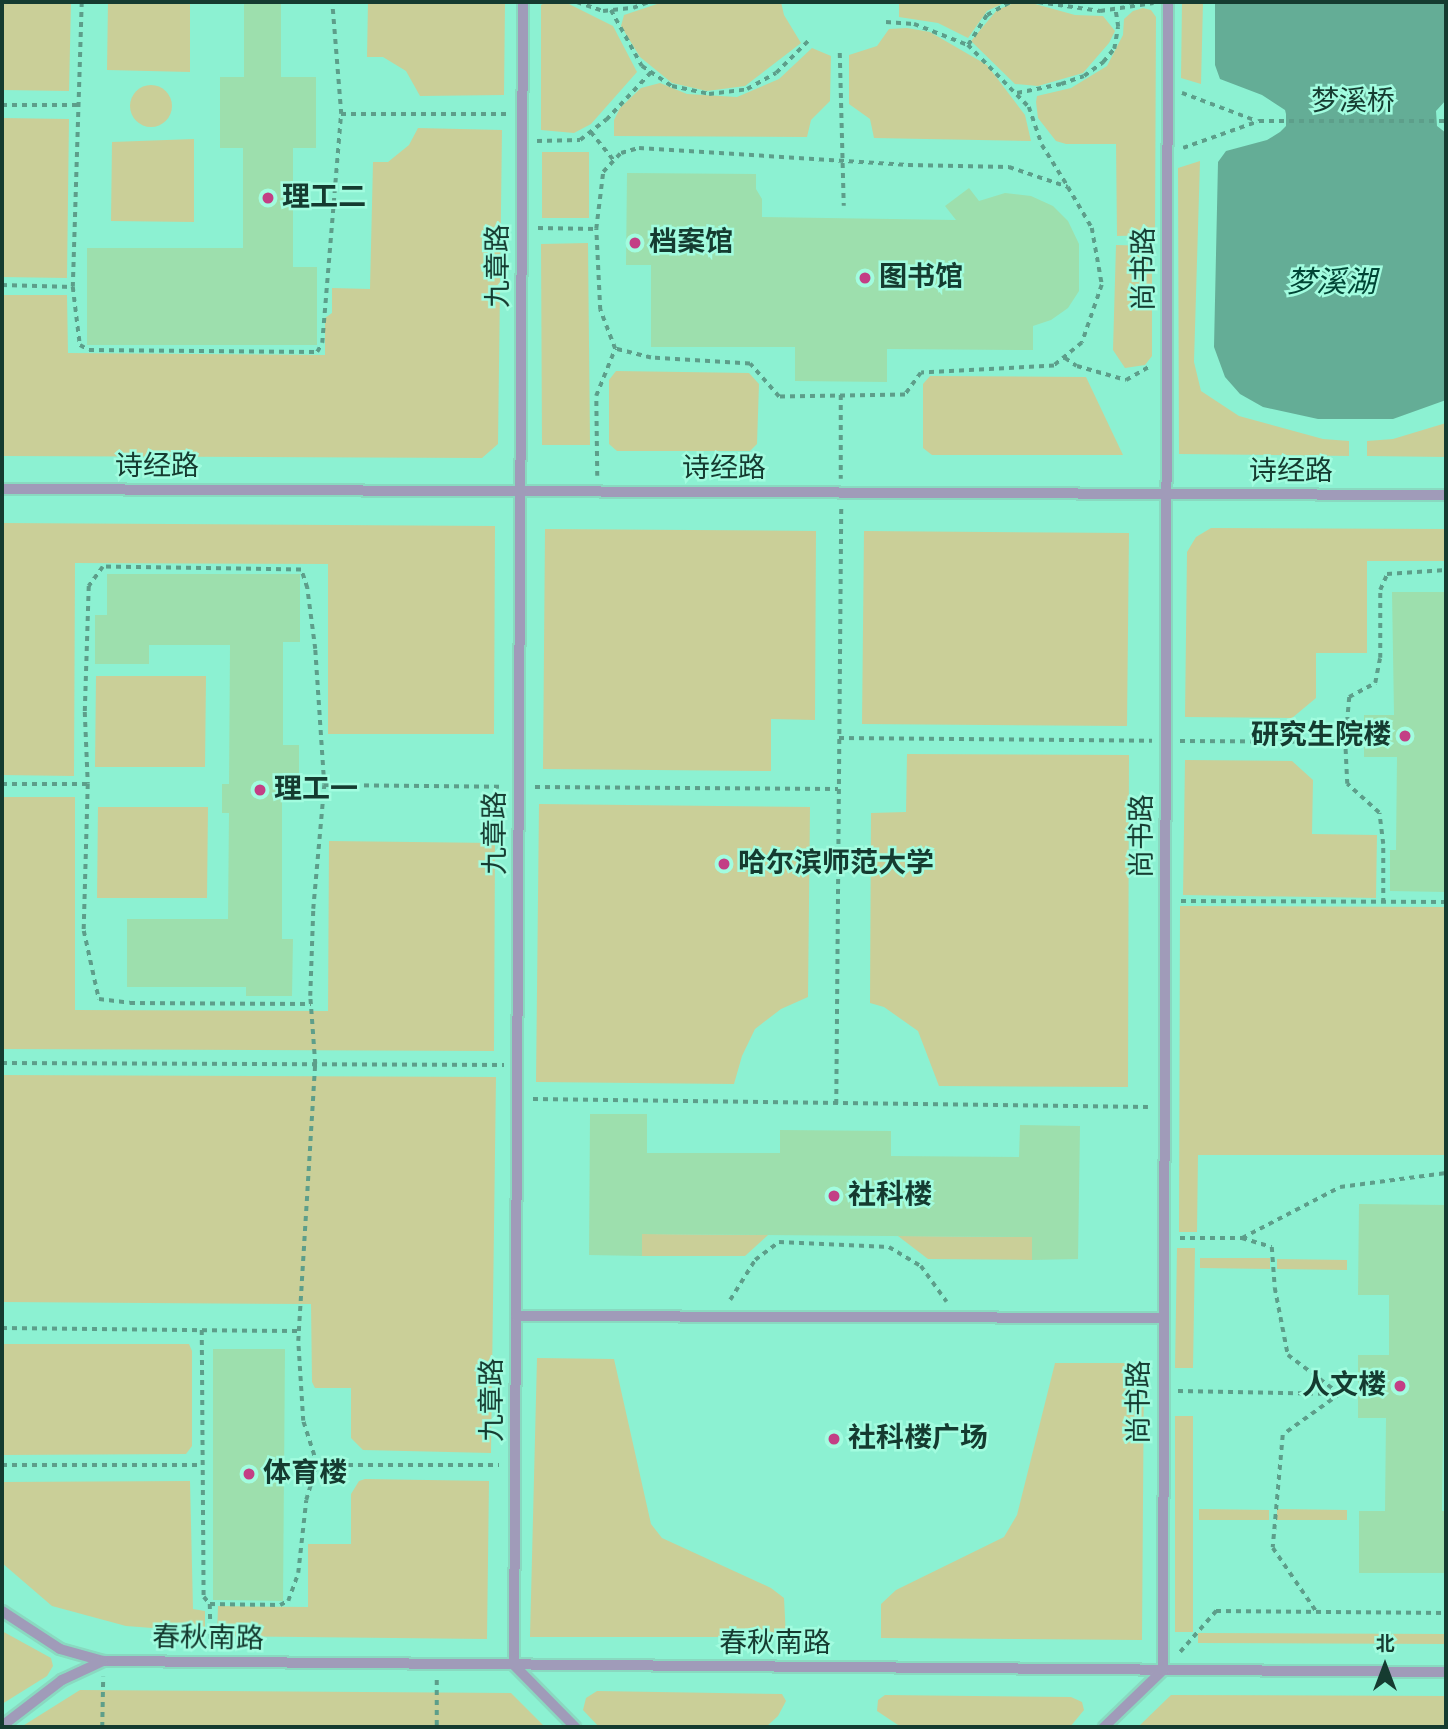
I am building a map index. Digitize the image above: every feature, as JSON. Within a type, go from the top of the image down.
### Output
[{"type":"lane","name":"九章路","points":[[514,1665],[523,2]]},
{"type":"lane","name":"尚书路","points":[[1163,1670],[1168,2]]},
{"type":"lane","name":"诗经路","points":[[2,489],[1446,495]]},
{"type":"lane","points":[[516,1316],[1164,1318]]},
{"type":"lane","name":"春秋南路","points":[[2,1611],[60,1649],[103,1661],[1446,1672]]},
{"type":"lane","name":"春秋南路","points":[[2,1726],[62,1680],[103,1661]]},
{"type":"lane","points":[[514,1665],[575,1727]]},
{"type":"lane","points":[[1104,1727],[1163,1670]]},
{"type":"path","points":[[82,2],[73,287],[80,345],[89,350],[317,352],[322,343],[341,114],[332,2]]},
{"type":"path","points":[[577,2],[603,11],[649,2]]},
{"type":"path","points":[[968,45],[987,15],[1010,2]]},
{"type":"path","points":[[1038,2],[1100,11],[1162,2]]},
{"type":"path","points":[[1017,93],[1061,85],[1084,76],[1103,62],[1114,48],[1118,27],[1115,9]]},
{"type":"path","points":[[611,10],[642,66],[672,86],[709,94],[747,89],[776,73],[808,41]]},
{"type":"path","points":[[615,349],[650,358],[750,364],[779,397],[905,395],[921,373],[1054,366],[1082,342],[1102,285],[1091,228],[1042,145],[1029,107],[968,45],[914,24],[886,22]]},
{"type":"path","points":[[840,53],[844,206]]},
{"type":"path","points":[[523,142],[580,140],[606,120],[650,72]]},
{"type":"path","points":[[1168,88],[1259,121]]},
{"type":"path","points":[[2,104],[77,105]]},
{"type":"path","points":[[341,114],[523,114]]},
{"type":"path","points":[[1168,153],[1259,121]]},
{"type":"path","name":"梦溪桥","points":[[1259,121],[1446,121]]},
{"type":"path","points":[[591,132],[614,160]]},
{"type":"path","points":[[597,491],[596,396],[615,349],[600,310],[596,229],[603,172],[621,153],[639,148],[843,161],[1009,167],[1068,187]]},
{"type":"path","points":[[522,228],[596,229]]},
{"type":"path","points":[[2,285],[73,287]]},
{"type":"path","points":[[1064,358],[1077,366],[1126,380],[1167,356]]},
{"type":"path","points":[[836,1104],[841,395]]},
{"type":"path","points":[[210,1604],[280,1605],[288,1601],[298,1573],[306,1500],[317,1465],[303,1420],[298,1331],[315,1064],[311,1004],[313,909],[324,785],[315,649],[307,588],[301,570],[103,567],[89,586],[85,712],[88,784],[84,931],[99,999],[130,1003],[311,1004]]},
{"type":"path","points":[[1383,903],[1383,844],[1379,813],[1347,784],[1345,742],[1349,697],[1375,683],[1380,658],[1380,590],[1387,574],[1446,570]]},
{"type":"path","points":[[839,738],[1345,742]]},
{"type":"path","points":[[2,784],[88,784]]},
{"type":"path","points":[[324,785],[838,789]]},
{"type":"path","points":[[1165,901],[1446,902]]},
{"type":"path","points":[[2,1063],[517,1065]]},
{"type":"path","points":[[517,1098],[1165,1107]]},
{"type":"path","points":[[1242,1238],[1340,1187],[1446,1173]]},
{"type":"path","points":[[1164,1238],[1242,1238],[1272,1247],[1275,1288],[1288,1356],[1340,1394]]},
{"type":"path","points":[[719,1316],[755,1260],[779,1242],[889,1247],[921,1266],[959,1317]]},
{"type":"path","points":[[2,1328],[298,1331]]},
{"type":"path","points":[[202,1330],[204,1597],[210,1604],[212,1662]]},
{"type":"path","points":[[1162,1391],[1340,1394]]},
{"type":"path","points":[[1315,1611],[1273,1548],[1283,1435],[1340,1394]]},
{"type":"path","points":[[2,1465],[202,1465]]},
{"type":"path","points":[[317,1465],[515,1465]]},
{"type":"path","points":[[1163,1670],[1216,1611],[1446,1613]]},
{"type":"path","points":[[102,1727],[103,1661]]},
{"type":"path","points":[[437,1664],[437,1727]]},
{"type":"shaded area","name":"哈尔滨师范大学","points":[[2,2],[1446,2],[1446,1727],[2,1727]]},
{"type":"shaded area","points":[[2,2],[71,2],[69,91],[2,90]]},
{"type":"shaded area","points":[[108,2],[190,2],[190,72],[107,70]]},
{"type":"shaded area","points":[[368,2],[505,2],[504,95],[420,96],[406,71],[383,57],[367,57]]},
{"type":"shaded area","points":[[546,2],[565,2],[613,26],[637,72],[591,124],[574,133],[541,130],[541,5]]},
{"type":"shaded area","points":[[663,2],[781,2],[784,15],[801,43],[745,86],[707,91],[672,83],[640,57],[621,26],[624,15]]},
{"type":"shaded area","points":[[899,2],[1006,2],[987,11],[968,38],[938,23],[899,17]]},
{"type":"shaded area","points":[[1016,2],[1028,2],[1075,15],[1103,16],[1115,31],[1109,43],[1083,73],[1038,86],[1015,84],[971,41],[997,10]]},
{"type":"shaded area","points":[[1182,2],[1203,2],[1201,84],[1181,78]]},
{"type":"shaded area","points":[[1143,8],[1151,10],[1156,17],[1155,235],[1117,236],[1116,144],[1066,144],[1056,141],[1038,118],[1036,102],[1037,96],[1071,88],[1107,66],[1123,35],[1124,19],[1133,11]]},
{"type":"shaded area","points":[[907,28],[930,32],[987,65],[1025,115],[1031,141],[874,138],[870,119],[849,104],[849,55],[877,46],[889,29]]},
{"type":"shaded area","points":[[812,48],[831,56],[830,101],[811,120],[807,137],[614,136],[614,120],[620,108],[641,88],[660,83],[687,94],[737,97],[779,79]]},
{"type":"shaded area","points":[[151,85],[166,91],[172,106],[166,121],[151,127],[136,121],[130,106],[136,91]]},
{"type":"shaded area","points":[[2,118],[69,119],[67,278],[2,277]]},
{"type":"shaded area","points":[[418,128],[502,130],[498,444],[482,458],[2,456],[2,295],[67,295],[68,353],[325,355],[325,318],[332,313],[332,288],[370,289],[373,162],[388,162],[409,145]]},
{"type":"shaded area","points":[[194,139],[194,222],[111,221],[112,142]]},
{"type":"shaded area","points":[[542,152],[589,152],[589,218],[542,218]]},
{"type":"shaded area","points":[[1200,161],[1194,362],[1201,391],[1239,416],[1323,439],[1349,441],[1349,456],[1179,454],[1178,168]]},
{"type":"shaded area","points":[[588,243],[590,445],[542,445],[541,244]]},
{"type":"shaded area","points":[[1116,245],[1152,246],[1152,356],[1145,365],[1125,368],[1113,350]]},
{"type":"shaded area","points":[[616,371],[749,373],[759,384],[757,444],[750,451],[617,451],[609,444],[609,380]]},
{"type":"shaded area","points":[[930,376],[1086,377],[1123,455],[932,455],[923,448],[923,384]]},
{"type":"shaded area","points":[[1446,423],[1446,457],[1367,456],[1367,441],[1393,439]]},
{"type":"shaded area","points":[[2,523],[495,526],[494,734],[328,734],[328,564],[75,563],[74,776],[2,775]]},
{"type":"shaded area","points":[[1211,528],[1446,529],[1446,561],[1367,561],[1367,653],[1316,653],[1316,698],[1292,718],[1185,717],[1187,552],[1196,537]]},
{"type":"shaded area","points":[[545,529],[816,531],[815,720],[771,719],[771,771],[543,769]]},
{"type":"shaded area","points":[[864,531],[1129,533],[1127,726],[862,724]]},
{"type":"shaded area","points":[[96,676],[206,676],[205,767],[95,767]]},
{"type":"shaded area","points":[[907,754],[1129,755],[1128,1087],[939,1086],[918,1031],[884,1007],[870,1003],[871,813],[906,812]]},
{"type":"shaded area","points":[[1185,760],[1292,761],[1313,780],[1312,834],[1377,835],[1376,898],[1183,895]]},
{"type":"shaded area","points":[[2,797],[75,797],[75,1010],[328,1011],[329,841],[495,843],[494,1051],[2,1049]]},
{"type":"shaded area","points":[[539,804],[810,807],[808,997],[781,1009],[755,1029],[742,1056],[734,1084],[536,1082]]},
{"type":"shaded area","points":[[98,807],[208,807],[207,898],[97,898]]},
{"type":"shaded area","points":[[1180,906],[1446,907],[1446,1155],[1198,1155],[1197,1232],[1179,1232]]},
{"type":"shaded area","points":[[2,1075],[496,1077],[491,1453],[363,1450],[351,1438],[351,1388],[315,1388],[312,1382],[311,1304],[2,1302]]},
{"type":"shaded area","points":[[642,1234],[768,1235],[745,1256],[642,1256]]},
{"type":"shaded area","points":[[898,1236],[1032,1237],[1032,1260],[928,1259]]},
{"type":"shaded area","points":[[1177,1248],[1195,1248],[1193,1368],[1175,1368]]},
{"type":"shaded area","points":[[1200,1258],[1270,1258],[1270,1269],[1200,1268]]},
{"type":"shaded area","points":[[1277,1259],[1347,1260],[1347,1270],[1277,1269]]},
{"type":"shaded area","points":[[2,1344],[189,1344],[192,1351],[192,1446],[186,1454],[2,1455]]},
{"type":"shaded area","points":[[537,1358],[614,1359],[651,1524],[662,1538],[771,1588],[784,1598],[786,1637],[530,1637]]},
{"type":"shaded area","points":[[1055,1363],[1144,1363],[1142,1640],[881,1638],[881,1604],[896,1590],[1004,1537],[1017,1515]]},
{"type":"shaded area","points":[[1175,1416],[1193,1416],[1193,1632],[1175,1632]]},
{"type":"shaded area","points":[[190,1481],[193,1609],[205,1611],[205,1632],[126,1626],[52,1606],[2,1563],[2,1482]]},
{"type":"shaded area","points":[[359,1481],[489,1481],[487,1639],[217,1636],[218,1606],[308,1607],[308,1544],[351,1544],[351,1494]]},
{"type":"shaded area","points":[[1199,1509],[1269,1510],[1269,1520],[1199,1520]]},
{"type":"shaded area","points":[[1277,1509],[1347,1510],[1347,1520],[1277,1520]]},
{"type":"shaded area","points":[[2,1631],[51,1658],[53,1666],[47,1676],[2,1704]]},
{"type":"shaded area","points":[[1198,1633],[1446,1634],[1446,1644],[1198,1643]]},
{"type":"shaded area","points":[[80,1690],[511,1693],[545,1727],[21,1727]]},
{"type":"shaded area","points":[[597,1691],[782,1694],[786,1701],[778,1716],[766,1727],[599,1727],[583,1710],[586,1698]]},
{"type":"shaded area","points":[[885,1695],[1071,1697],[1082,1702],[1084,1710],[1070,1727],[901,1727],[877,1711],[878,1700]]},
{"type":"shaded area","points":[[1171,1695],[1446,1696],[1446,1727],[1138,1727]]},
{"type":"water","name":"梦溪湖","points":[[1215,2],[1446,2],[1446,100],[1436,111],[1437,126],[1446,133],[1446,400],[1393,419],[1318,419],[1263,407],[1240,394],[1225,377],[1214,347],[1218,162],[1226,151],[1267,140],[1280,132],[1286,126],[1286,114],[1285,110],[1262,95],[1220,79],[1215,65]]},
{"type":"building","name":"理工二","points":[[244,2],[281,2],[281,77],[316,77],[316,148],[293,148],[293,267],[317,267],[317,345],[87,345],[87,248],[243,248],[243,148],[220,148],[220,77],[244,77]]},
{"type":"building","name":"图书馆","points":[[627,173],[756,174],[756,189],[762,199],[762,217],[956,220],[945,206],[969,188],[979,201],[1005,193],[1031,196],[1053,206],[1068,221],[1079,244],[1079,291],[1068,308],[1051,320],[1033,326],[1033,350],[887,349],[887,382],[795,381],[795,347],[651,347],[651,265],[626,265]]},
{"type":"building","name":"理工一","points":[[107,574],[300,574],[300,642],[283,642],[283,745],[299,745],[299,796],[282,796],[282,939],[293,939],[292,996],[246,996],[246,987],[127,987],[127,919],[228,919],[229,813],[222,813],[222,784],[229,784],[230,645],[149,645],[149,664],[95,664],[95,615],[107,615]]},
{"type":"building","name":"研究生院楼","points":[[1392,592],[1446,592],[1446,892],[1390,891],[1390,850],[1396,850],[1397,757],[1364,757],[1364,715],[1394,715]]},
{"type":"building","name":"社科楼","points":[[590,1114],[647,1114],[647,1153],[780,1153],[780,1130],[891,1131],[891,1156],[1019,1157],[1020,1125],[1080,1126],[1078,1259],[1032,1260],[1032,1237],[642,1234],[642,1256],[589,1255]]},
{"type":"building","name":"人文楼","points":[[1359,1204],[1446,1205],[1442,1511],[1446,1511],[1446,1573],[1359,1573],[1359,1511],[1385,1511],[1386,1418],[1358,1418],[1358,1355],[1389,1355],[1389,1295],[1358,1295]]},
{"type":"building","name":"体育楼","points":[[213,1349],[285,1349],[283,1601],[213,1600]]},
{"type":"place","name":"理工二","points":[[268,198]]},
{"type":"place","name":"档案馆","points":[[635,243]]},
{"type":"place","name":"图书馆","points":[[865,278]]},
{"type":"place","name":"研究生院楼","points":[[1405,736]]},
{"type":"place","name":"理工一","points":[[260,790]]},
{"type":"place","name":"哈尔滨师范大学","points":[[724,864]]},
{"type":"place","name":"社科楼","points":[[834,1196]]},
{"type":"place","name":"人文楼","points":[[1400,1386]]},
{"type":"place","name":"社科楼广场","points":[[834,1439]]},
{"type":"place","name":"体育楼","points":[[249,1474]]}]
